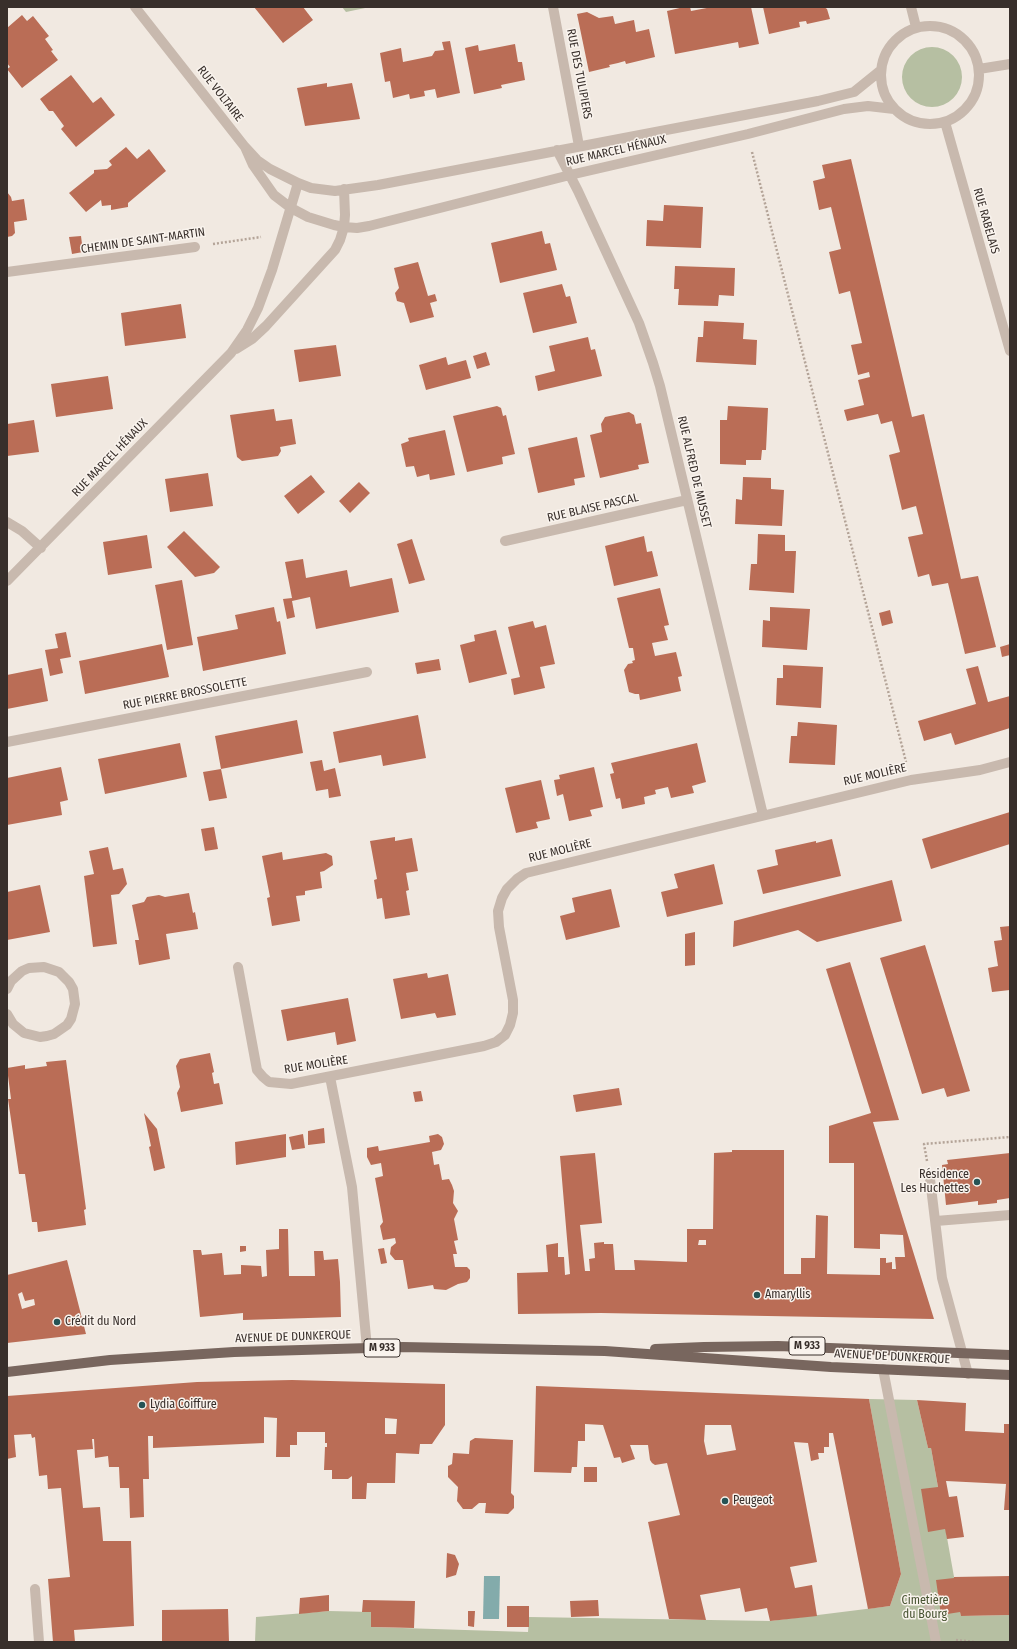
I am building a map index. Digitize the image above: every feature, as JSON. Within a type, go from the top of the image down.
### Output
[{"type":"main road","name":"AVENUE DE DUNKERQUE","points":[[605,1351],[778,1346],[1010,1355]]},
{"type":"main road","name":"AVENUE DE DUNKERQUE","points":[[7,1372],[164,1356],[234,1352],[366,1348],[446,1348],[605,1351],[883,1369],[1010,1375]]},
{"type":"street","name":"RUE VOLTAIRE","points":[[135,7],[245,147],[257,160],[270,169],[298,183]]},
{"type":"street","name":"RUE DES TULIPIERS","points":[[553,7],[579,146]]},
{"type":"street","points":[[910,7],[916,27]]},
{"type":"street","points":[[926,25],[937,26],[957,33],[972,49],[977,58],[979,69],[977,91],[972,102],[956,117],[945,122],[929,124],[913,121],[894,109],[887,100],[883,90],[880,71],[884,57],[891,44],[902,34],[916,27],[926,25]]},
{"type":"street","points":[[979,69],[1010,64]]},
{"type":"street","name":"RUE MARCEL HÉNAUX","points":[[7,581],[231,353],[247,330],[258,308],[283,234],[298,183],[311,188],[323,190],[378,185],[841,96],[854,92],[880,71]]},
{"type":"street","name":"RUE MARCEL HÉNAUX","points":[[245,147],[253,165],[274,195],[291,208],[308,217],[344,227],[369,226],[570,175],[748,134],[858,106],[894,109]]},
{"type":"street","name":"RUE RABELAIS","points":[[945,122],[1010,351]]},
{"type":"street","name":"RUE ALFRED DE MUSSET","points":[[557,150],[570,175],[648,345],[660,386],[686,500],[763,815]]},
{"type":"street","name":"RUE MARCEL HÉNAUX","points":[[231,353],[252,339],[266,326],[327,259],[340,240],[344,227],[344,189]]},
{"type":"street","name":"CHEMIN DE SAINT-MARTIN","points":[[7,272],[194,247]]},
{"type":"street","name":"RUE BLAISE PASCAL","points":[[505,541],[686,500]]},
{"type":"street","points":[[7,522],[22,531],[41,548]]},
{"type":"street","name":"RUE PIERRE BROSSOLETTE","points":[[7,742],[367,672]]},
{"type":"street","name":"RUE MOLIÈRE","points":[[238,967],[257,1070],[269,1082],[291,1084],[484,1046],[496,1042],[505,1035],[510,1025],[513,1012],[513,1000],[499,927],[498,911],[504,894],[517,878],[526,873],[911,780],[980,770],[1010,762]]},
{"type":"street","points":[[7,989],[11,982],[22,971],[29,968],[44,967],[58,972],[69,982],[73,989],[75,1004],[74,1012],[67,1025],[54,1034],[47,1036],[40,1037],[24,1034],[13,1024],[7,1014]]},
{"type":"street","points":[[330,1077],[352,1187],[366,1348]]},
{"type":"street","points":[[930,1179],[942,1278],[968,1374]]},
{"type":"street","points":[[936,1221],[1010,1216]]},
{"type":"street","points":[[883,1369],[936,1642]]},
{"type":"street","points":[[35,1589],[39,1642]]},
{"type":"path","points":[[748,134],[911,780]]},
{"type":"path","name":"CHEMIN DE SAINT-MARTIN","points":[[194,247],[283,234]]},
{"type":"path","points":[[930,1179],[924,1144],[1010,1137]]},
{"type":"green space","points":[[342,7],[370,7],[346,12]]},
{"type":"green space","points":[[932,47],[949,52],[957,60],[962,77],[957,94],[949,102],[932,107],[915,102],[907,94],[902,77],[907,60],[915,52]]},
{"type":"green space","name":"Cimetière du Bourg","points":[[869,1399],[917,1400],[928,1448],[931,1448],[961,1616],[1010,1615],[1010,1642],[255,1642],[256,1617],[329,1611],[371,1612],[371,1627],[528,1632],[529,1617],[770,1621],[890,1606],[901,1574]]},
{"type":"water","points":[[484,1576],[500,1576],[499,1619],[483,1619]]},
{"type":"building","points":[[254,7],[303,7],[313,20],[283,43]]},
{"type":"building","points":[[690,7],[691,11],[712,7],[751,7],[759,44],[739,48],[738,42],[675,54],[667,11]]},
{"type":"building","points":[[763,7],[824,7],[827,9],[830,19],[807,24],[806,21],[799,22],[800,27],[769,34]]},
{"type":"building","points":[[587,12],[599,18],[613,16],[615,24],[634,20],[636,32],[649,29],[655,57],[626,64],[625,61],[609,65],[610,67],[589,72],[577,14]]},
{"type":"building","points":[[22,15],[27,21],[33,16],[49,36],[45,39],[53,50],[51,51],[58,60],[22,88],[7,69],[10,67],[7,63],[7,28]]},
{"type":"building","points":[[450,41],[460,93],[437,98],[435,89],[424,91],[425,96],[410,99],[409,94],[393,98],[390,81],[385,82],[380,53],[401,48],[403,62],[432,56],[435,51],[444,50],[442,42]]},
{"type":"building","points":[[515,44],[518,62],[522,62],[525,80],[501,85],[502,88],[474,94],[465,48],[478,45],[479,51]]},
{"type":"building","points":[[71,75],[93,103],[101,97],[115,115],[76,147],[61,129],[64,126],[53,111],[49,111],[40,99]]},
{"type":"building","points":[[327,83],[327,87],[352,83],[360,119],[305,126],[297,88]]},
{"type":"building","points":[[126,147],[137,159],[149,149],[166,171],[128,203],[128,207],[111,210],[111,205],[102,206],[101,200],[86,212],[69,193],[94,173],[94,170],[107,169],[112,165],[109,161]]},
{"type":"building","points":[[851,159],[912,417],[924,414],[961,579],[978,576],[996,647],[965,654],[948,583],[932,586],[929,574],[918,577],[908,537],[923,534],[916,506],[902,510],[889,455],[900,452],[892,421],[881,424],[878,414],[847,421],[844,410],[864,405],[858,380],[870,377],[869,372],[858,375],[851,345],[862,343],[850,291],[839,294],[829,252],[841,249],[831,207],[819,210],[813,181],[825,178],[822,165]]},
{"type":"building","points":[[7,192],[12,201],[24,199],[27,220],[14,222],[15,233],[12,236],[7,237]]},
{"type":"building","points":[[664,205],[703,207],[701,248],[646,246],[647,220],[663,221]]},
{"type":"building","points":[[542,231],[545,244],[550,243],[557,270],[500,283],[491,243]]},
{"type":"building","points":[[81,236],[83,252],[72,254],[69,237]]},
{"type":"building","points":[[418,262],[428,296],[435,294],[437,301],[430,303],[434,317],[410,323],[404,303],[397,301],[395,293],[399,288],[394,268]]},
{"type":"building","points":[[675,266],[735,268],[734,296],[719,295],[718,306],[678,305],[679,289],[674,289]]},
{"type":"building","points":[[562,284],[566,297],[570,296],[577,323],[533,333],[523,293]]},
{"type":"building","points":[[181,304],[186,338],[125,346],[121,313]]},
{"type":"building","points":[[704,321],[744,323],[743,339],[757,340],[756,365],[696,362],[698,337],[703,337]]},
{"type":"building","points":[[588,337],[591,350],[595,349],[602,376],[538,391],[535,376],[555,371],[549,346]]},
{"type":"building","points":[[336,345],[341,376],[299,382],[294,350]]},
{"type":"building","points":[[486,352],[490,365],[477,369],[473,356]]},
{"type":"building","points":[[446,357],[448,365],[466,360],[471,378],[426,390],[419,365]]},
{"type":"building","points":[[108,376],[113,409],[56,417],[51,384]]},
{"type":"building","points":[[497,406],[501,408],[503,416],[506,415],[515,454],[502,457],[503,464],[467,472],[453,416]]},
{"type":"building","points":[[728,406],[768,408],[766,450],[762,450],[761,460],[746,460],[746,465],[720,464],[720,420],[727,420]]},
{"type":"building","points":[[274,409],[276,421],[292,419],[296,444],[280,447],[281,451],[278,456],[242,461],[237,457],[230,415]]},
{"type":"building","points":[[629,412],[634,415],[636,424],[641,423],[649,463],[638,465],[639,469],[600,478],[590,435],[602,432],[601,424],[605,417]]},
{"type":"building","points":[[34,420],[39,452],[7,456],[7,424]]},
{"type":"building","points":[[445,430],[455,475],[430,480],[429,474],[417,477],[414,466],[406,467],[401,444],[409,441],[408,438]]},
{"type":"building","points":[[577,437],[585,477],[574,479],[575,485],[538,493],[528,448]]},
{"type":"building","points":[[208,473],[213,506],[170,512],[165,479]]},
{"type":"building","points":[[311,475],[325,492],[298,514],[284,496]]},
{"type":"building","points":[[743,477],[771,478],[771,489],[784,490],[782,526],[735,524],[736,499],[742,500]]},
{"type":"building","points":[[359,482],[370,493],[350,513],[339,501]]},
{"type":"building","points":[[184,531],[220,567],[214,573],[195,577],[167,547]]},
{"type":"building","points":[[758,534],[785,535],[785,551],[796,551],[794,593],[749,590],[751,564],[757,564]]},
{"type":"building","points":[[147,535],[152,568],[108,575],[103,542]]},
{"type":"building","points":[[644,536],[647,552],[652,551],[658,576],[614,586],[605,546]]},
{"type":"building","points":[[412,539],[425,580],[409,584],[397,544]]},
{"type":"building","points":[[303,559],[306,578],[347,570],[350,587],[392,578],[399,612],[316,629],[310,597],[292,601],[295,617],[287,619],[283,599],[292,598],[285,562]]},
{"type":"building","points":[[182,580],[193,645],[167,650],[155,585]]},
{"type":"building","points":[[660,588],[669,625],[664,626],[668,640],[652,643],[655,656],[676,652],[682,676],[678,677],[681,691],[640,700],[639,694],[629,692],[624,670],[628,664],[633,663],[632,661],[635,660],[633,648],[629,648],[617,598]]},
{"type":"building","points":[[274,607],[277,622],[280,621],[286,654],[203,671],[197,637],[238,629],[235,615]]},
{"type":"building","points":[[770,607],[810,609],[807,650],[762,647],[763,620],[770,621]]},
{"type":"building","points":[[890,610],[893,623],[882,626],[879,613]]},
{"type":"building","points":[[533,621],[535,628],[546,625],[555,664],[540,667],[545,688],[514,695],[511,679],[520,677],[508,627]]},
{"type":"building","points":[[496,630],[507,674],[469,683],[460,645],[475,641],[474,635]]},
{"type":"building","points":[[66,632],[71,657],[60,659],[63,673],[50,676],[45,650],[58,648],[55,634]]},
{"type":"building","points":[[162,644],[169,677],[85,694],[79,661]]},
{"type":"building","points":[[1010,644],[1010,655],[1002,657],[1000,647]]},
{"type":"building","points":[[439,659],[441,670],[417,674],[415,663]]},
{"type":"building","points":[[783,665],[823,667],[821,708],[776,705],[777,678],[783,678]]},
{"type":"building","points":[[978,666],[988,702],[1010,696],[1010,728],[955,745],[951,733],[924,741],[918,721],[976,704],[966,669]]},
{"type":"building","points":[[42,668],[48,701],[7,709],[7,675]]},
{"type":"building","points":[[418,715],[426,758],[383,766],[381,755],[339,763],[333,732]]},
{"type":"building","points":[[297,720],[303,753],[221,769],[215,736]]},
{"type":"building","points":[[798,722],[837,725],[835,765],[789,763],[791,736],[797,736]]},
{"type":"building","points":[[180,743],[187,777],[105,794],[98,759]]},
{"type":"building","points":[[697,743],[706,782],[692,786],[694,793],[671,798],[668,787],[655,790],[656,794],[644,797],[645,804],[622,809],[620,798],[616,799],[610,774],[614,773],[611,763]]},
{"type":"building","points":[[322,760],[324,771],[335,768],[341,796],[329,798],[328,789],[316,791],[310,762]]},
{"type":"building","points":[[61,767],[68,800],[60,802],[62,815],[7,825],[7,778]]},
{"type":"building","points":[[594,767],[603,807],[590,810],[592,816],[569,821],[563,794],[557,796],[554,780],[560,779],[559,775]]},
{"type":"building","points":[[221,769],[227,798],[209,801],[203,772]]},
{"type":"building","points":[[541,780],[550,819],[536,822],[538,828],[516,833],[505,788]]},
{"type":"building","points":[[1010,812],[1010,844],[931,869],[922,839]]},
{"type":"building","points":[[214,827],[218,849],[205,851],[201,829]]},
{"type":"building","points":[[395,837],[395,841],[412,838],[418,871],[406,873],[409,890],[406,891],[410,915],[385,919],[382,898],[377,899],[374,880],[377,879],[370,841]]},
{"type":"building","points":[[832,839],[841,876],[763,894],[757,870],[778,865],[775,850]]},
{"type":"building","points":[[108,847],[113,870],[123,868],[127,884],[119,894],[111,895],[117,944],[93,947],[84,876],[94,874],[89,851]]},
{"type":"building","points":[[282,852],[283,860],[326,853],[332,856],[333,865],[320,872],[322,888],[305,891],[305,895],[296,896],[300,921],[272,926],[267,898],[270,897],[262,856]]},
{"type":"building","points":[[714,864],[723,904],[667,917],[661,892],[678,888],[674,874]]},
{"type":"building","points":[[892,880],[902,921],[817,942],[798,930],[733,947],[734,921]]},
{"type":"building","points":[[40,885],[50,932],[7,940],[7,892]]},
{"type":"building","points":[[611,889],[620,927],[566,940],[560,916],[575,912],[572,898]]},
{"type":"building","points":[[189,893],[193,913],[195,912],[198,929],[166,934],[170,959],[139,965],[135,940],[139,940],[132,905],[144,902],[147,897],[159,895],[165,897]]},
{"type":"building","points":[[1010,926],[1010,990],[992,992],[988,968],[998,966],[994,941],[1002,940],[1000,927]]},
{"type":"building","points":[[695,932],[695,965],[685,966],[685,934]]},
{"type":"building","points":[[925,945],[970,1091],[947,1097],[944,1088],[922,1094],[880,958]]},
{"type":"building","points":[[850,962],[899,1120],[873,1122],[934,1319],[601,1313],[518,1314],[517,1273],[548,1272],[546,1245],[558,1243],[558,1257],[564,1257],[565,1275],[570,1274],[560,1156],[595,1153],[602,1223],[580,1225],[585,1271],[590,1271],[589,1259],[595,1258],[594,1243],[604,1242],[604,1244],[613,1244],[615,1270],[635,1270],[634,1260],[687,1262],[687,1229],[713,1229],[714,1153],[732,1152],[732,1150],[784,1150],[784,1274],[801,1274],[801,1258],[815,1258],[816,1215],[828,1216],[827,1274],[880,1275],[880,1258],[886,1258],[886,1263],[892,1262],[892,1269],[896,1269],[895,1257],[905,1257],[903,1235],[880,1234],[880,1249],[854,1248],[854,1163],[829,1163],[829,1126],[871,1113],[826,969]],"holes":[[[699,1240],[706,1240],[706,1245],[698,1245]]]},
{"type":"building","points":[[427,973],[428,978],[448,974],[456,1015],[437,1018],[435,1013],[401,1019],[393,979]]},
{"type":"building","points":[[348,998],[356,1041],[337,1045],[335,1032],[287,1041],[281,1010]]},
{"type":"building","points":[[210,1053],[214,1072],[212,1073],[214,1084],[219,1083],[223,1104],[181,1112],[177,1093],[180,1087],[176,1066],[180,1059]]},
{"type":"building","points":[[66,1060],[86,1209],[84,1210],[86,1225],[38,1232],[37,1222],[32,1222],[25,1174],[19,1174],[8,1099],[11,1099],[7,1068],[25,1065],[25,1069],[47,1066],[46,1062]]},
{"type":"building","points":[[619,1088],[622,1105],[576,1112],[573,1095]]},
{"type":"building","points":[[421,1091],[423,1101],[415,1102],[413,1092]]},
{"type":"building","points":[[144,1113],[157,1129],[165,1168],[154,1171],[149,1147],[151,1146]]},
{"type":"building","points":[[324,1128],[325,1143],[308,1145],[308,1131]]},
{"type":"building","points":[[286,1134],[286,1157],[236,1165],[235,1142]]},
{"type":"building","points":[[303,1134],[305,1148],[292,1150],[289,1137]]},
{"type":"building","points":[[438,1134],[442,1137],[444,1144],[441,1150],[432,1152],[434,1165],[439,1164],[442,1180],[449,1179],[454,1191],[453,1203],[458,1211],[454,1219],[458,1240],[454,1241],[457,1254],[453,1254],[455,1267],[467,1267],[470,1270],[470,1278],[467,1282],[458,1284],[446,1290],[434,1289],[433,1285],[408,1289],[403,1260],[395,1260],[390,1254],[391,1247],[396,1243],[395,1238],[383,1240],[380,1226],[383,1222],[375,1178],[383,1176],[381,1163],[371,1165],[367,1157],[367,1148],[378,1146],[379,1151],[430,1142],[429,1136]]},
{"type":"building","name":"Résidence Les Huchettes","points":[[1010,1153],[1010,1198],[997,1200],[997,1203],[988,1204],[978,1205],[978,1201],[946,1205],[942,1165],[948,1164],[947,1160]]},
{"type":"building","points":[[279,1229],[288,1229],[289,1276],[315,1276],[314,1251],[323,1251],[324,1260],[338,1259],[341,1317],[243,1320],[243,1313],[200,1317],[193,1250],[201,1250],[202,1255],[222,1253],[224,1275],[241,1274],[241,1265],[261,1266],[262,1277],[267,1276],[266,1250],[279,1249]]},
{"type":"building","points":[[240,1246],[246,1246],[246,1251],[240,1252]]},
{"type":"building","points":[[384,1248],[387,1263],[381,1264],[378,1249]]},
{"type":"building","points":[[67,1260],[86,1334],[7,1343],[7,1275]],"holes":[[[22,1292],[25,1301],[34,1299],[35,1305],[22,1309],[18,1294]]]},
{"type":"building","points":[[292,1380],[445,1384],[445,1425],[432,1444],[420,1444],[419,1454],[396,1453],[395,1483],[367,1483],[366,1499],[352,1499],[352,1476],[348,1479],[332,1479],[332,1470],[324,1470],[325,1447],[327,1447],[327,1443],[325,1443],[325,1432],[297,1432],[297,1445],[290,1445],[290,1457],[276,1457],[277,1418],[264,1417],[264,1443],[153,1448],[153,1436],[148,1436],[149,1479],[143,1479],[144,1517],[130,1518],[129,1488],[120,1488],[119,1467],[109,1467],[108,1456],[95,1458],[94,1439],[92,1439],[93,1449],[77,1450],[83,1508],[100,1507],[103,1541],[131,1541],[134,1626],[74,1630],[75,1642],[53,1642],[48,1579],[70,1577],[61,1488],[48,1489],[47,1475],[39,1476],[35,1437],[32,1438],[31,1434],[14,1435],[16,1457],[7,1459],[7,1396],[197,1382]],"holes":[[[385,1418],[397,1419],[396,1434],[385,1434]]]},
{"type":"building","points":[[536,1386],[869,1399],[901,1574],[890,1606],[868,1609],[833,1433],[829,1433],[829,1447],[824,1447],[824,1453],[818,1453],[819,1459],[811,1461],[808,1443],[794,1442],[817,1562],[790,1567],[795,1588],[812,1585],[817,1616],[770,1621],[767,1608],[745,1612],[740,1588],[700,1595],[706,1620],[669,1619],[648,1522],[680,1515],[667,1463],[655,1465],[652,1463],[650,1460],[648,1445],[630,1445],[635,1459],[622,1463],[620,1457],[614,1458],[603,1425],[585,1424],[585,1441],[578,1441],[577,1467],[572,1467],[571,1473],[534,1472]],"holes":[[[705,1425],[731,1425],[736,1450],[707,1455],[704,1441]]]},
{"type":"building","points":[[917,1400],[966,1403],[965,1431],[1004,1433],[1004,1424],[1010,1424],[1010,1510],[1004,1510],[1006,1484],[946,1481],[949,1497],[957,1496],[964,1537],[947,1539],[945,1529],[928,1532],[921,1489],[938,1487],[931,1448],[928,1448]]},
{"type":"building","points":[[475,1438],[513,1440],[511,1493],[514,1496],[514,1508],[508,1514],[485,1513],[486,1503],[479,1503],[472,1509],[463,1509],[457,1501],[458,1487],[448,1477],[448,1466],[452,1464],[453,1453],[469,1454],[470,1441]]},
{"type":"building","points":[[584,1467],[597,1467],[597,1482],[584,1482]]},
{"type":"building","points":[[447,1553],[455,1555],[459,1564],[456,1575],[446,1578]]},
{"type":"building","points":[[1010,1576],[1010,1615],[961,1616],[960,1612],[941,1615],[936,1580],[954,1577]]},
{"type":"building","points":[[329,1595],[329,1611],[299,1614],[300,1598]]},
{"type":"building","points":[[363,1600],[415,1601],[414,1628],[371,1627],[371,1612],[362,1612]]},
{"type":"building","points":[[598,1600],[599,1616],[571,1617],[570,1601]]},
{"type":"building","points":[[507,1606],[529,1606],[529,1627],[507,1627]]},
{"type":"building","points":[[228,1609],[229,1642],[162,1642],[162,1610]]},
{"type":"building","points":[[468,1611],[475,1611],[474,1627],[468,1626]]},
{"type":"place","name":"Résidence Les Huchettes","points":[[977,1182]]},
{"type":"place","name":"Amaryllis","points":[[757,1295]]},
{"type":"place","name":"Crédit du Nord","points":[[57,1322]]},
{"type":"place","name":"Lydia Coiffure","points":[[142,1405]]},
{"type":"place","name":"Peugeot","points":[[725,1501]]}]
